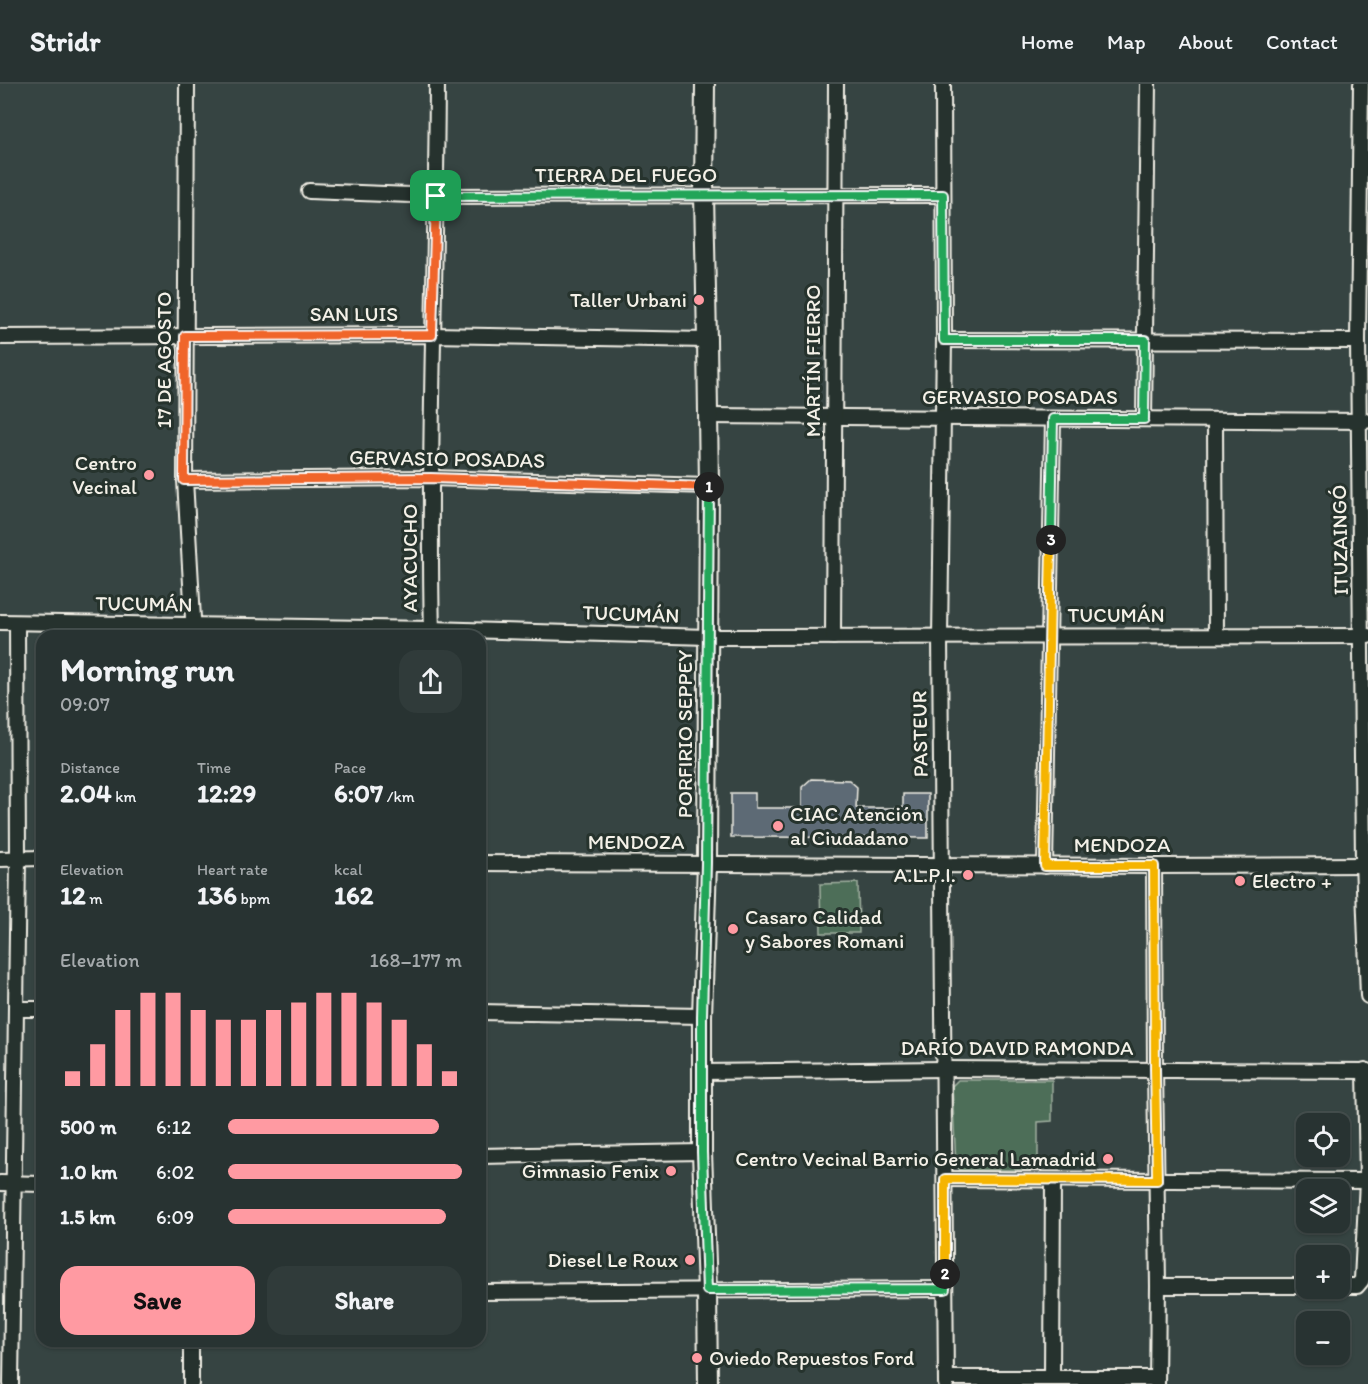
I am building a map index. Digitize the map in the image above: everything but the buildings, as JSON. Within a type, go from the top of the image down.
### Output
[{"type":"main road","name":"PORFIRIO SEPPEY","points":[[705,84],[704,195],[709,486],[702,1152],[708,1384]]},
{"type":"street","name":"17 DE AGOSTO","points":[[187,84],[184,480],[194,630]]},
{"type":"street","name":"AYACUCHO","points":[[431,630],[432,335],[437,84]]},
{"type":"street","name":"MARTÍN FIERRO","points":[[832,637],[836,84]]},
{"type":"street","name":"PASTEUR","points":[[943,84],[944,340],[940,637],[946,1381]]},
{"type":"street","points":[[1144,419],[1148,84]]},
{"type":"street","name":"ITUZAINGÓ","points":[[1361,84],[1364,170],[1358,341],[1364,421],[1368,996]]},
{"type":"street","name":"TIERRA DEL FUEGO","points":[[309,191],[436,196],[943,195]]},
{"type":"street","name":"SAN LUIS","points":[[0,337],[432,335],[707,340]]},
{"type":"street","points":[[944,340],[1358,341]]},
{"type":"street","name":"GERVASIO POSADAS","points":[[708,416],[1364,421]]},
{"type":"street","points":[[1045,866],[1053,419]]},
{"type":"street","points":[[1215,420],[1216,636]]},
{"type":"street","name":"GERVASIO POSADAS","points":[[184,480],[431,478],[709,486]]},
{"type":"street","name":"TUCUMÁN","points":[[0,622],[174,630]]},
{"type":"street","points":[[11,1384],[6,1184],[16,1010],[17,622]]},
{"type":"street","name":"TUCUMÁN","points":[[486,633],[708,637],[1365,636]]},
{"type":"street","points":[[0,859],[36,858]]},
{"type":"street","name":"MENDOZA","points":[[486,863],[1366,865]]},
{"type":"street","points":[[946,1381],[1052,1378],[1157,1381],[1154,866]]},
{"type":"street","points":[[16,1010],[36,1009]]},
{"type":"street","points":[[486,1012],[702,1016]]},
{"type":"street","name":"DARÍO DAVID RAMONDA","points":[[702,1072],[944,1069],[1366,1071]]},
{"type":"street","points":[[1350,1286],[1357,1286],[1362,1280],[1367,1181],[1366,1071]]},
{"type":"street","points":[[486,1155],[702,1152]]},
{"type":"street","points":[[945,1179],[1367,1181]]},
{"type":"street","points":[[1052,1378],[1053,1180]]},
{"type":"street","points":[[6,1184],[36,1184]]},
{"type":"street","points":[[1158,1286],[1296,1286]]},
{"type":"street","points":[[486,1292],[945,1289]]},
{"type":"street","points":[[191,1347],[191,1384]]},
{"type":"green space","points":[[858,883],[859,933],[821,933],[820,884]]},
{"type":"green space","points":[[958,1080],[1052,1080],[1052,1121],[1038,1122],[1038,1170],[960,1170],[956,1165],[952,1086]]},
{"type":"place","name":"Taller Urbani","points":[[699,300]]},
{"type":"place","name":"Centro Vecinal","points":[[149,475]]},
{"type":"place","name":"CIAC Atención al Ciudadano","points":[[778,826]]},
{"type":"place","name":"A.L.P.I.","points":[[968,875]]},
{"type":"place","name":"Electro +","points":[[1240,881]]},
{"type":"place","name":"Casaro Calidad y Sabores Romani","points":[[733,929]]},
{"type":"place","name":"Centro Vecinal Barrio General Lamadrid","points":[[1108,1159]]},
{"type":"place","name":"Gimnasio Fenix","points":[[671,1171]]},
{"type":"place","name":"Diesel Le Roux","points":[[690,1260]]},
{"type":"place","name":"Oviedo Repuestos Ford","points":[[697,1358]]},
{"type":"route","points":[[943,195],[944,340],[1145,340],[1144,419],[1053,419],[1045,866],[1154,866],[1157,1180],[945,1179],[945,1289],[707,1290],[702,1152],[702,1016],[706,863],[709,486],[431,478],[184,480],[185,336],[432,335],[436,196],[943,195]]}]
